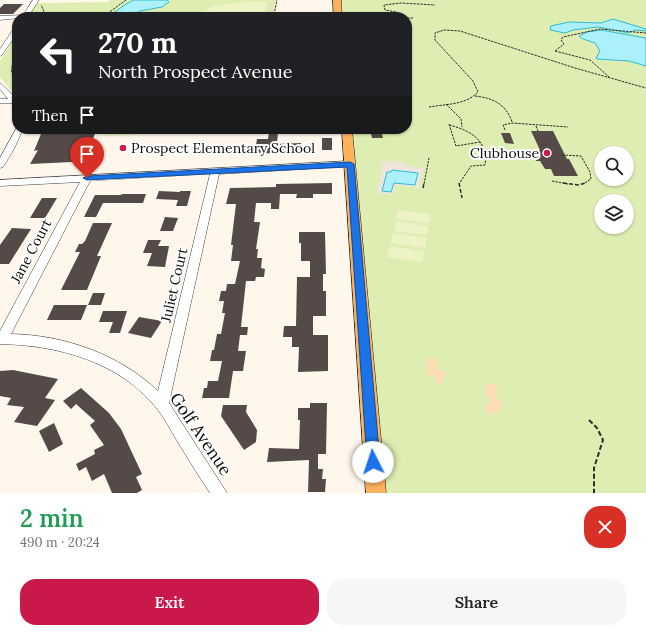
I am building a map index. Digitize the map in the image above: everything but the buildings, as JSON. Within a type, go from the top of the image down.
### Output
[{"type":"main road","points":[[337,0],[338,12]]},
{"type":"main road","points":[[347,134],[376,493]]},
{"type":"street","points":[[29,12],[38,1]]},
{"type":"street","points":[[0,18],[12,18]]},
{"type":"street","points":[[0,54],[12,36]]},
{"type":"street","points":[[0,84],[12,99]]},
{"type":"street","points":[[0,102],[12,104]]},
{"type":"street","points":[[0,165],[17,134]]},
{"type":"street","points":[[0,183],[350,164]]},
{"type":"street","name":"Juliet Court","points":[[162,404],[215,172]]},
{"type":"street","name":"Jane Court","points":[[1,339],[87,178]]},
{"type":"street","name":"Golf Avenue","points":[[1,339],[49,344],[96,357],[132,376],[162,404],[218,493]]},
{"type":"path","points":[[110,12],[126,0]]},
{"type":"path","points":[[273,12],[277,0]]},
{"type":"path","points":[[38,1],[44,10],[43,12]]},
{"type":"path","points":[[397,12],[385,10],[384,5],[401,3],[435,5]]},
{"type":"path","points":[[429,107],[464,101],[475,96],[479,90],[475,81],[442,50],[434,38],[435,33],[447,30],[460,31],[611,79],[646,88]]},
{"type":"path","points":[[611,79],[590,60],[555,51],[564,44],[561,40],[563,37],[584,31],[610,30],[635,34],[646,33]]},
{"type":"path","points":[[12,62],[10,71],[12,78]]},
{"type":"path","points":[[475,96],[490,98],[500,103],[509,111],[512,123]]},
{"type":"path","points":[[446,104],[462,119],[462,127]]},
{"type":"path","points":[[505,130],[503,125],[512,123],[536,126],[568,127]]},
{"type":"path","points":[[462,198],[459,186],[460,180],[471,166],[483,165],[486,163],[486,149],[481,142],[462,127],[449,124],[456,146],[481,142]]},
{"type":"path","points":[[536,126],[538,131]]},
{"type":"path","points":[[552,181],[565,182],[573,185],[585,183],[591,179],[590,172],[581,156],[562,155]]},
{"type":"path","points":[[423,188],[429,158]]},
{"type":"path","points":[[423,170],[427,171]]},
{"type":"path","points":[[589,420],[598,429],[603,440],[602,450],[594,466],[594,493]]},
{"type":"green space","points":[[110,0],[276,0],[274,12],[31,12],[37,3],[108,2]]},
{"type":"green space","points":[[340,0],[646,0],[646,493],[385,493],[352,134],[412,134],[412,12],[341,12]]},
{"type":"green space","points":[[245,2],[267,2],[265,12],[203,12],[213,6]]},
{"type":"green space","points":[[12,42],[12,91],[0,77],[0,61]]},
{"type":"green space","points":[[105,134],[136,134],[136,135],[104,136]]},
{"type":"green space","points":[[399,210],[430,214],[429,223],[396,219]]},
{"type":"green space","points":[[396,221],[428,226],[427,235],[394,231]]},
{"type":"green space","points":[[393,233],[426,238],[425,248],[391,243]]},
{"type":"green space","points":[[390,246],[424,252],[422,262],[387,257]]},
{"type":"sand","points":[[429,358],[435,358],[437,362],[436,368],[446,373],[445,376],[442,377],[444,381],[441,384],[435,382],[435,375],[428,376],[426,374],[429,369],[425,363]]},
{"type":"sand","points":[[487,383],[491,383],[496,386],[498,391],[494,395],[503,403],[501,410],[491,414],[486,412],[485,408],[491,401],[485,394]]},
{"type":"shaded area","points":[[377,160],[405,163],[405,166],[424,168],[419,188],[396,185],[393,195],[377,193],[383,163]]},
{"type":"water","points":[[134,0],[167,0],[169,2],[162,7],[138,12],[115,12]]},
{"type":"water","points":[[613,19],[646,29],[646,31],[635,30],[629,33],[598,27],[573,30],[565,33],[550,30],[551,26],[569,22],[601,23]]},
{"type":"water","points":[[601,30],[646,38],[646,66],[629,61],[597,59],[596,58],[600,51],[595,43],[579,36],[587,32]]},
{"type":"water","points":[[392,170],[418,173],[415,185],[394,183],[391,192],[382,191],[387,172],[391,172]]},
{"type":"place","name":"Prospect Elementary School","points":[[123,148]]},
{"type":"place","name":"Clubhouse","points":[[547,153]]},
{"type":"route","points":[[87,178],[350,164],[373,462]]}]
